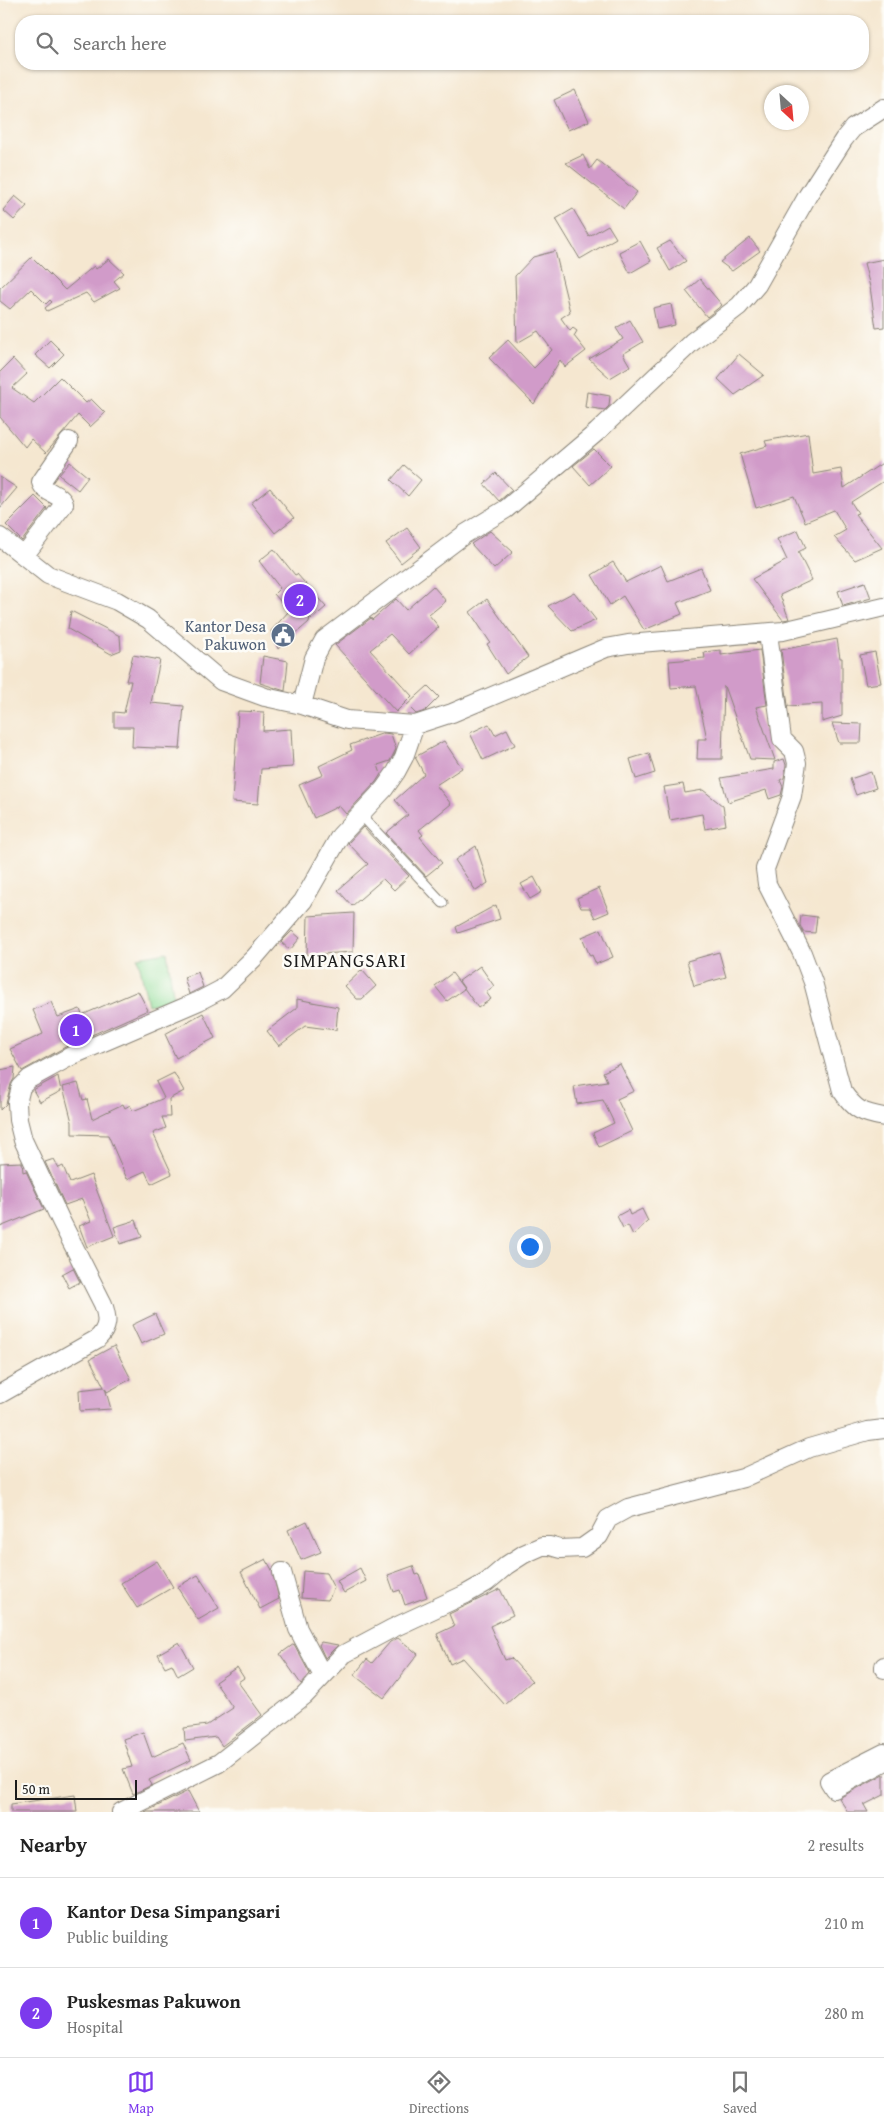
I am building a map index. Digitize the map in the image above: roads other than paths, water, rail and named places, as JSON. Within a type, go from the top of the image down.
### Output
[{"type":"street","points":[[302,705],[314,658],[324,640],[465,534],[506,509],[597,432],[692,342],[739,306],[758,285],[808,195],[844,139],[853,128],[884,108]]},
{"type":"street","points":[[24,556],[64,504],[61,498],[43,488],[41,482],[69,441]]},
{"type":"street","points":[[0,537],[48,575],[117,601],[148,619],[221,681],[265,697],[302,705],[346,720],[415,725],[452,713],[606,648],[628,644],[783,631],[884,607]]},
{"type":"street","points":[[768,633],[782,739],[794,751],[796,763],[792,796],[765,869],[767,884],[802,953],[813,982],[842,1090],[850,1102],[861,1112],[884,1117]]},
{"type":"street","points":[[0,1394],[97,1339],[105,1332],[108,1317],[23,1140],[18,1120],[17,1103],[21,1087],[29,1079],[73,1056],[199,1001],[222,989],[254,958],[303,901],[340,836],[384,789],[396,772],[404,757],[415,725]]},
{"type":"street","points":[[121,1812],[219,1763],[304,1696],[344,1654],[357,1645],[466,1594],[487,1582],[524,1554],[542,1546],[560,1549],[582,1548],[599,1536],[608,1519],[628,1508],[743,1478],[809,1448],[868,1431],[884,1430]]},
{"type":"street","points":[[282,1572],[298,1629],[323,1676]]},
{"type":"street","points":[[884,1753],[829,1781],[834,1788],[884,1762]]},
{"type":"lane","points":[[360,814],[443,902]]},
{"type":"place","name":"Puskesmas Pakuwon","points":[[300,600]]},
{"type":"place","name":"Kantor Desa Pakuwon","points":[[283,635]]},
{"type":"place","name":"Kantor Desa Simpangsari","points":[[76,1030]]},
{"type":"district","name":"SIMPANGSARI","points":[[345,960]]}]
